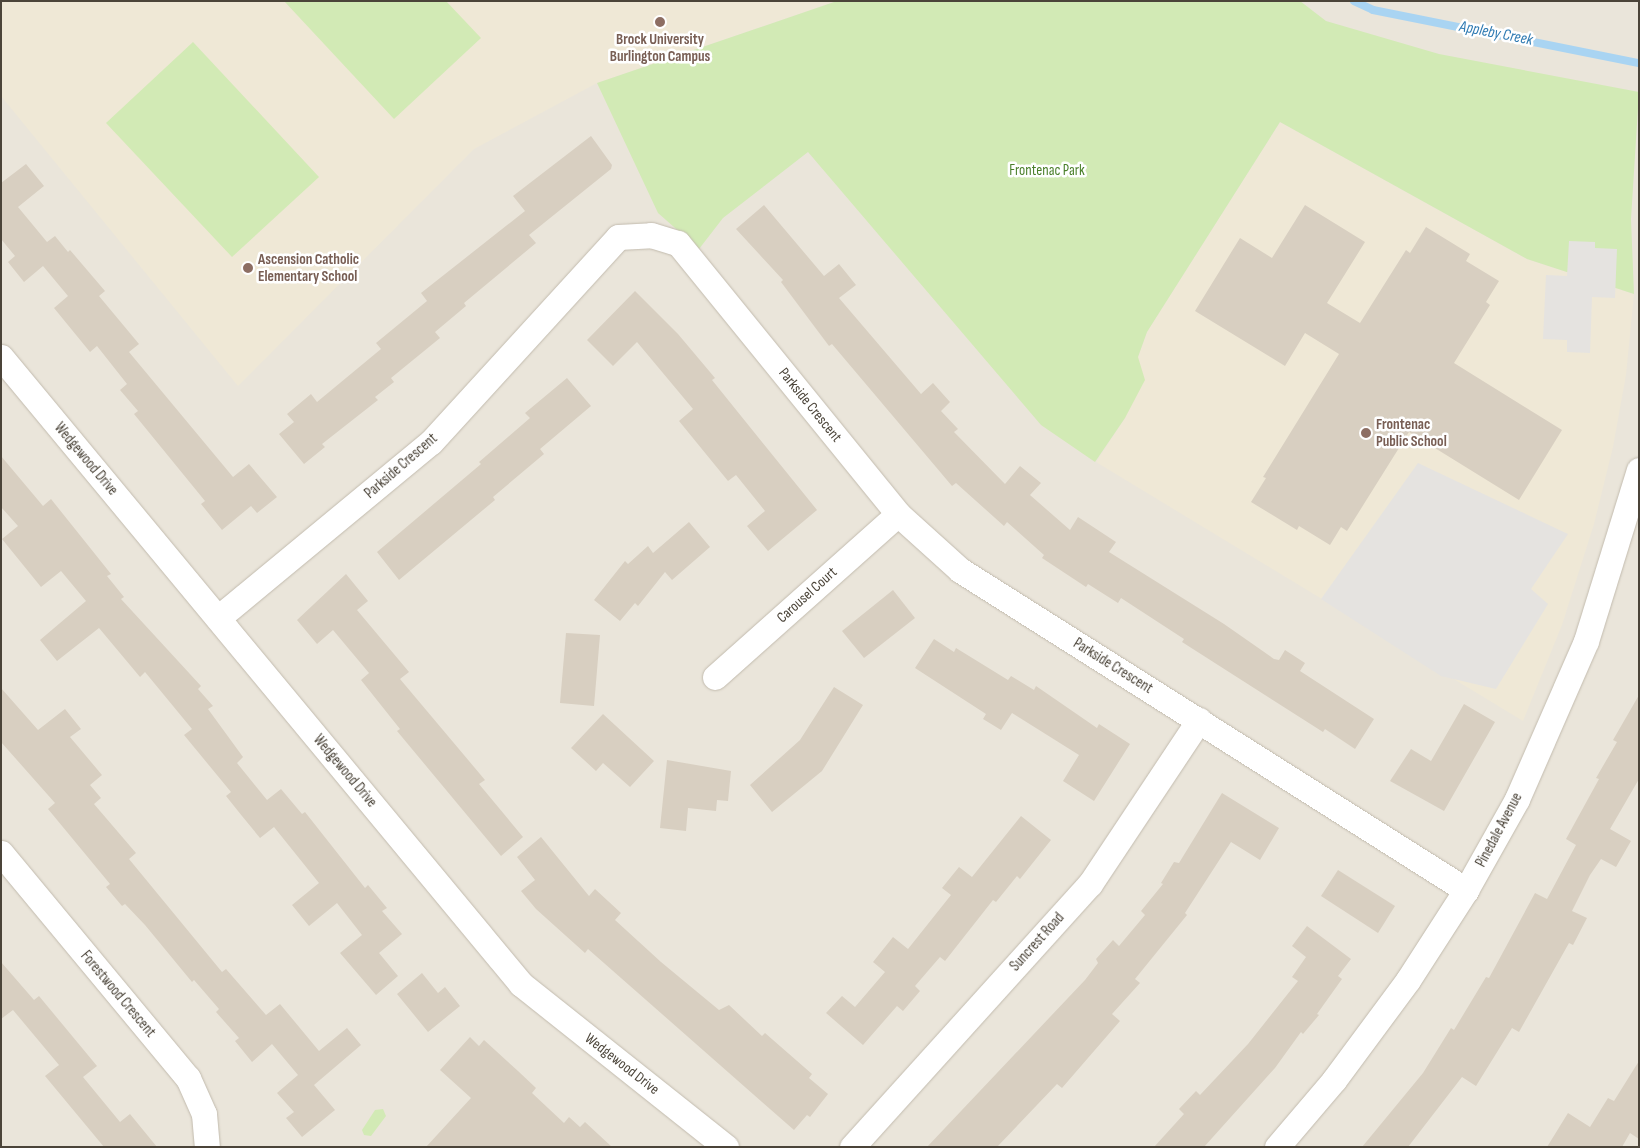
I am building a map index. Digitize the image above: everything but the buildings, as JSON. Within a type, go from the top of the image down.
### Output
[{"type":"street","name":"Parkside Crescent","points":[[218,618],[431,442],[618,237],[651,234],[678,243],[898,514],[960,570],[1466,890]]},
{"type":"street","name":"Wedgewood Drive","points":[[1,357],[521,984],[726,1147]]},
{"type":"street","name":"Pinedale Avenue","points":[[1277,1147],[1375,1028],[1466,890],[1517,799],[1586,641],[1639,470]]},
{"type":"street","name":"Carousel Court","points":[[715,677],[898,514]]},
{"type":"street","name":"Suncrest Road","points":[[852,1147],[1090,884],[1199,720]]},
{"type":"street","name":"Forestwood Crescent","points":[[1,854],[188,1078],[204,1114],[207,1147]]},
{"type":"shaded area","points":[[1,1],[1639,1],[1639,1147],[1,1147]]},
{"type":"shaded area","name":"Ascension Catholic Elementary School","points":[[1,1],[837,1],[597,83],[474,149],[238,386],[1,96]]},
{"type":"shaded area","name":"Frontenac Public School","points":[[1280,122],[1527,259],[1634,294],[1626,375],[1613,447],[1594,524],[1562,625],[1523,721],[1096,462],[1125,418],[1138,357],[1147,332]]},
{"type":"shaded area","points":[[1569,241],[1595,242],[1595,248],[1617,249],[1615,298],[1592,297],[1590,353],[1567,352],[1567,340],[1543,339],[1546,275],[1567,276]]},
{"type":"shaded area","points":[[1418,463],[1568,534],[1531,589],[1548,604],[1496,689],[1441,676],[1321,599]]},
{"type":"green space","points":[[284,1],[446,1],[481,38],[394,119]]},
{"type":"green space","name":"Frontenac Park","points":[[837,1],[1300,1],[1326,21],[1439,54],[1639,92],[1631,219],[1634,294],[1527,259],[1280,122],[1147,332],[1138,357],[1145,380],[1125,418],[1095,462],[1041,425],[808,152],[723,218],[699,249],[658,213],[597,83]]},
{"type":"green space","points":[[193,42],[319,177],[232,257],[106,123]]},
{"type":"green space","points":[[383,1109],[386,1116],[371,1136],[364,1135],[362,1130],[375,1110]]},
{"type":"waterway","name":"Appleby Creek","points":[[1354,1],[1373,10],[1639,63]]},
{"type":"place","name":"Brock University Burlington Campus","points":[[660,22]]},
{"type":"place","name":"Ascension Catholic Elementary School","points":[[248,268]]},
{"type":"place","name":"Frontenac Public School","points":[[1366,433]]}]
